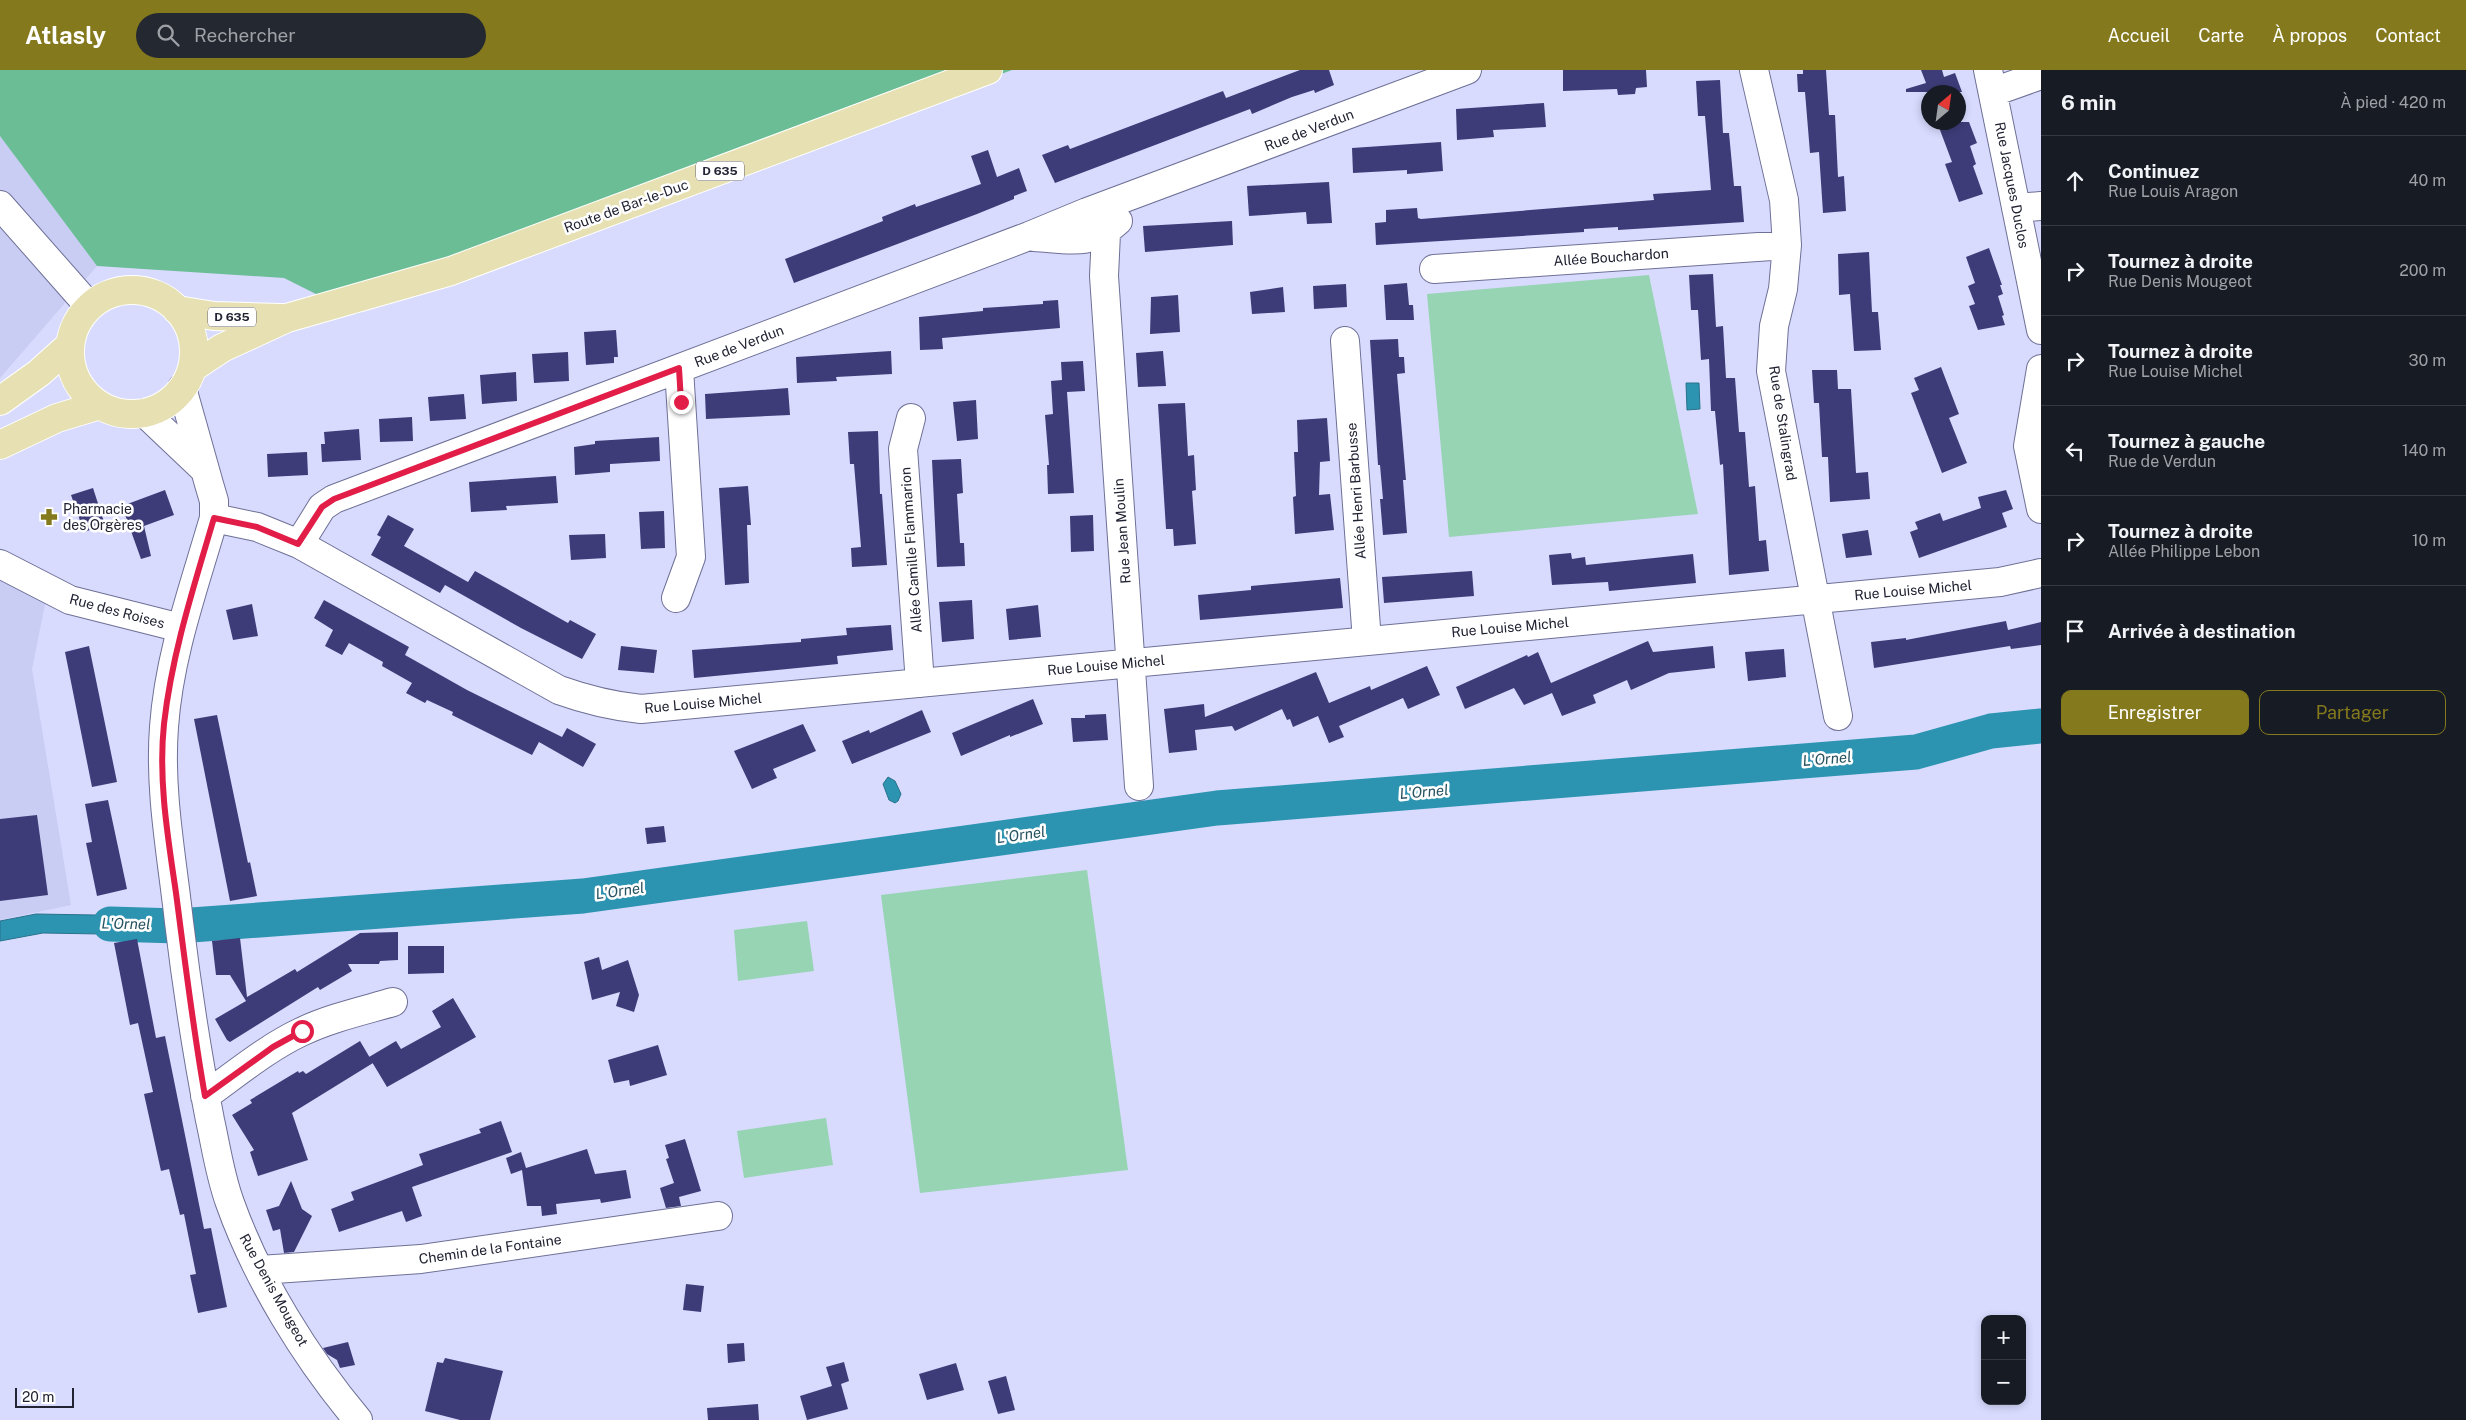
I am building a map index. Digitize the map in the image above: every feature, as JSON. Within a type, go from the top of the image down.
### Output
[{"type":"main road","name":"Route de Bar-le-Duc","points":[[187,378],[222,348],[287,318],[451,271],[988,70]]},
{"type":"main road","points":[[134,290],[154,294],[177,310],[190,331],[194,355],[187,378],[166,404],[145,412],[129,414],[114,411],[100,405],[86,394],[76,380],[71,363],[70,346],[76,325],[89,306],[113,292],[134,290]]},
{"type":"main road","name":"Route de Bar-le-Duc","points":[[177,310],[214,316],[287,318]]},
{"type":"main road","points":[[0,401],[39,373],[70,346]]},
{"type":"main road","points":[[0,446],[57,418],[100,405]]},
{"type":"street","name":"Rue de Verdun","points":[[298,544],[322,507],[334,499],[1030,236],[1086,212],[1468,70]]},
{"type":"street","name":"Rue de Stalingrad","points":[[1754,70],[1784,200],[1787,246],[1783,289],[1774,326],[1772,371],[1838,716]]},
{"type":"street","points":[[1991,81],[2041,75]]},
{"type":"street","name":"Rue Jacques Duclos","points":[[1991,81],[2029,207],[2041,330]]},
{"type":"street","name":"Rue de Verdun","points":[[1030,236],[1096,236],[1151,189]]},
{"type":"street","points":[[0,205],[89,306]]},
{"type":"street","points":[[1086,212],[1096,236]]},
{"type":"street","name":"Rue Jean Moulin","points":[[1096,236],[1104,276],[1139,786]]},
{"type":"street","name":"Allée Bouchardon","points":[[1434,269],[1787,246]]},
{"type":"street","name":"Allée Henri Barbusse","points":[[1345,341],[1367,641]]},
{"type":"street","points":[[676,598],[691,557],[679,368]]},
{"type":"street","points":[[2041,369],[2028,446],[2041,509]]},
{"type":"street","name":"Rue Denis Mougeot","points":[[187,378],[204,469],[214,501],[214,518],[181,628],[172,668],[164,725],[162,757],[170,849],[181,938],[205,1096],[229,1201],[242,1234],[260,1270],[318,1367],[358,1420]]},
{"type":"street","name":"Rue Denis Mougeot","points":[[145,412],[204,469]]},
{"type":"street","name":"Allée Camille Flammarion","points":[[911,418],[903,449],[920,683]]},
{"type":"street","name":"Rue Louise Michel","points":[[214,518],[257,527],[298,544],[559,690],[587,700],[613,706],[641,709],[2000,582],[2041,573]]},
{"type":"street","name":"Rue des Roises","points":[[0,564],[70,600],[181,628]]},
{"type":"street","points":[[205,1096],[273,1047],[302,1031],[393,1002]]},
{"type":"street","name":"Chemin de la Fontaine","points":[[260,1270],[421,1259],[718,1216]]},
{"type":"shaded area","points":[[0,136],[97,266],[0,378]]},
{"type":"shaded area","points":[[0,548],[51,574],[32,669],[71,905],[0,920]]},
{"type":"green space","points":[[0,70],[1012,70],[356,314],[284,278],[97,266],[0,136]]},
{"type":"green space","points":[[1649,275],[1698,514],[1449,537],[1427,294]]},
{"type":"green space","points":[[1087,870],[1128,1170],[920,1193],[881,895]]},
{"type":"green space","points":[[807,921],[814,971],[738,981],[734,930]]},
{"type":"green space","points":[[826,1118],[833,1165],[744,1178],[737,1131]]},
{"type":"water","points":[[1686,383],[1699,383],[1700,409],[1687,410]]},
{"type":"water","points":[[888,777],[895,781],[901,794],[895,803],[889,800],[883,784]]},
{"type":"water","points":[[36,914],[154,916],[159,935],[43,933],[0,941],[0,921]]},
{"type":"building","points":[[1300,70],[1329,70],[1334,85],[1315,93],[1314,90],[1292,97],[1252,114],[1250,109],[1055,183],[1042,155],[1068,145],[1070,149],[1223,91],[1226,98]]},
{"type":"building","points":[[1563,70],[1646,70],[1647,87],[1636,88],[1635,94],[1618,95],[1617,89],[1563,91]]},
{"type":"building","points":[[1803,70],[1826,70],[1829,115],[1835,115],[1838,177],[1844,176],[1846,211],[1823,213],[1819,152],[1810,153],[1805,92],[1798,92],[1797,74],[1803,74]]},
{"type":"building","points":[[1921,70],[1942,70],[1944,77],[1955,73],[1959,85],[1921,85],[1921,92],[1906,92],[1906,89],[1926,83]]},
{"type":"building","points":[[1720,80],[1723,133],[1729,133],[1734,186],[1741,186],[1744,222],[1618,230],[1618,227],[1584,229],[1584,232],[1376,245],[1375,223],[1386,222],[1386,210],[1417,208],[1418,218],[1421,219],[1654,200],[1653,194],[1711,190],[1705,116],[1698,116],[1696,81]]},
{"type":"building","points":[[1544,103],[1546,127],[1493,130],[1494,137],[1457,140],[1456,109]]},
{"type":"building","points":[[1966,122],[1969,122],[1977,143],[1970,146],[1976,164],[1973,166],[1983,194],[1959,202],[1945,164],[1952,162],[1940,130],[1966,130]]},
{"type":"building","points":[[1441,142],[1443,171],[1407,174],[1407,170],[1353,173],[1352,148]]},
{"type":"building","points":[[988,150],[997,177],[1019,168],[1027,191],[1014,196],[1014,199],[977,214],[794,283],[785,259],[883,221],[882,217],[915,204],[916,207],[981,184],[971,156]]},
{"type":"building","points":[[1329,182],[1332,223],[1307,224],[1306,212],[1249,216],[1247,186]]},
{"type":"building","points":[[1232,221],[1233,245],[1145,252],[1143,226]]},
{"type":"building","points":[[1989,248],[2002,285],[2000,285],[2003,294],[1998,296],[2005,325],[1978,330],[1969,306],[1975,304],[1968,286],[1975,283],[1966,257]]},
{"type":"building","points":[[1869,252],[1872,312],[1878,312],[1881,350],[1854,351],[1850,294],[1839,295],[1838,254]]},
{"type":"building","points":[[1713,274],[1716,327],[1723,326],[1726,378],[1735,378],[1739,432],[1745,432],[1749,487],[1755,486],[1759,541],[1766,540],[1769,571],[1729,575],[1723,464],[1720,465],[1715,411],[1711,411],[1709,359],[1701,360],[1698,310],[1691,310],[1689,275]]},
{"type":"building","points":[[1407,283],[1409,305],[1413,305],[1414,320],[1386,320],[1384,285]]},
{"type":"building","points":[[1346,284],[1347,307],[1314,309],[1313,286]]},
{"type":"building","points":[[1283,287],[1285,312],[1252,314],[1250,292]]},
{"type":"building","points":[[1178,295],[1180,332],[1150,334],[1151,297]]},
{"type":"building","points":[[1058,300],[1060,328],[942,338],[943,349],[920,350],[919,317],[983,311],[983,308],[1043,304],[1043,301]]},
{"type":"building","points":[[616,330],[618,357],[614,357],[614,363],[586,365],[584,332]]},
{"type":"building","points":[[1398,339],[1399,357],[1404,357],[1405,373],[1397,374],[1406,480],[1403,480],[1407,533],[1383,535],[1380,499],[1383,499],[1380,465],[1378,465],[1370,340]]},
{"type":"building","points":[[891,351],[892,374],[836,377],[837,381],[797,383],[796,357]]},
{"type":"building","points":[[1163,351],[1166,386],[1138,387],[1136,353]]},
{"type":"building","points":[[568,352],[569,381],[534,383],[532,354]]},
{"type":"building","points":[[1083,361],[1085,391],[1067,392],[1074,493],[1048,494],[1047,465],[1049,465],[1045,415],[1053,414],[1051,381],[1062,380],[1061,362]]},
{"type":"building","points":[[1941,367],[1959,414],[1949,418],[1967,463],[1942,473],[1911,393],[1919,390],[1914,378]]},
{"type":"building","points":[[1812,370],[1837,370],[1838,389],[1851,389],[1856,473],[1868,472],[1870,499],[1830,502],[1828,457],[1822,457],[1819,403],[1814,403]]},
{"type":"building","points":[[516,372],[517,401],[482,404],[480,375]]},
{"type":"building","points":[[788,388],[790,415],[706,419],[705,394]]},
{"type":"building","points":[[464,394],[466,419],[430,421],[428,397]]},
{"type":"building","points":[[976,400],[978,439],[957,441],[953,402]]},
{"type":"building","points":[[1185,403],[1188,456],[1194,455],[1196,490],[1192,491],[1196,544],[1174,546],[1173,529],[1166,529],[1158,404]]},
{"type":"building","points":[[412,417],[413,441],[380,442],[379,419]]},
{"type":"building","points":[[1327,418],[1330,461],[1320,462],[1319,495],[1330,494],[1334,530],[1295,534],[1293,497],[1296,496],[1294,452],[1298,452],[1297,420]]},
{"type":"building","points":[[359,429],[361,460],[322,462],[321,444],[325,444],[324,432]]},
{"type":"building","points":[[878,431],[880,494],[882,494],[887,565],[852,567],[851,548],[861,547],[854,464],[850,464],[848,432]]},
{"type":"building","points":[[659,437],[660,461],[610,464],[610,472],[575,475],[574,447],[595,444],[595,441]]},
{"type":"building","points":[[307,452],[308,475],[268,477],[267,454]]},
{"type":"building","points":[[961,459],[963,493],[957,494],[960,543],[964,543],[965,566],[937,567],[932,460]]},
{"type":"building","points":[[556,476],[558,503],[506,506],[507,510],[471,512],[469,482]]},
{"type":"building","points":[[748,486],[751,525],[747,525],[749,583],[725,585],[719,488]]},
{"type":"building","points":[[93,488],[105,525],[84,532],[71,495]]},
{"type":"building","points":[[165,490],[174,515],[144,526],[151,556],[141,559],[122,506]]},
{"type":"building","points":[[2006,490],[2013,509],[2002,513],[2007,527],[1919,558],[1910,532],[1918,529],[1915,522],[1940,513],[1943,521],[1981,508],[1978,497]]},
{"type":"building","points":[[664,511],[665,548],[641,549],[639,512]]},
{"type":"building","points":[[388,515],[414,529],[404,546],[468,582],[475,571],[568,623],[570,620],[596,634],[582,659],[521,628],[445,585],[440,593],[371,555],[381,537],[377,535]]},
{"type":"building","points":[[1093,515],[1094,551],[1071,552],[1070,516]]},
{"type":"building","points":[[1868,530],[1872,555],[1846,558],[1842,534]]},
{"type":"building","points":[[605,534],[606,558],[571,560],[569,535]]},
{"type":"building","points":[[1571,553],[1572,559],[1585,557],[1586,565],[1693,554],[1696,583],[1609,591],[1608,582],[1552,585],[1549,555]]},
{"type":"building","points":[[1472,571],[1474,596],[1384,603],[1382,577]]},
{"type":"building","points":[[1340,578],[1343,608],[1200,620],[1198,595],[1251,590],[1251,586]]},
{"type":"building","points":[[324,600],[409,647],[405,655],[467,690],[562,737],[567,728],[596,744],[583,767],[539,742],[532,755],[452,715],[453,712],[427,700],[425,703],[406,693],[412,683],[382,666],[383,662],[349,643],[342,655],[325,646],[333,630],[314,618]]},
{"type":"building","points":[[972,600],[974,639],[942,642],[939,602]]},
{"type":"building","points":[[252,604],[258,636],[233,640],[226,610]]},
{"type":"building","points":[[1038,605],[1041,637],[1009,640],[1006,609]]},
{"type":"building","points":[[2006,621],[2008,630],[2041,622],[2041,645],[2011,649],[2010,646],[1874,668],[1871,642],[1906,638],[1906,640]]},
{"type":"building","points":[[891,625],[893,650],[837,656],[838,664],[694,678],[692,650],[801,642],[801,639],[847,635],[846,628]]},
{"type":"building","points":[[1648,641],[1653,652],[1713,646],[1715,668],[1669,673],[1631,690],[1627,680],[1593,695],[1596,703],[1562,716],[1552,693],[1524,705],[1514,688],[1465,709],[1456,687],[1527,655],[1528,657],[1538,652],[1551,683]]},
{"type":"building","points":[[89,646],[117,782],[92,787],[65,652]]},
{"type":"building","points":[[621,646],[657,650],[654,673],[618,670]]},
{"type":"building","points":[[1784,649],[1786,677],[1748,681],[1745,652]]},
{"type":"building","points":[[1427,666],[1440,695],[1408,709],[1403,698],[1339,726],[1344,737],[1329,743],[1318,716],[1293,727],[1290,719],[1287,720],[1282,709],[1235,731],[1232,726],[1195,730],[1197,750],[1169,753],[1164,709],[1204,704],[1205,717],[1316,672],[1329,703],[1370,686],[1371,690]]},
{"type":"building","points":[[1033,699],[1043,724],[1010,737],[1010,735],[961,756],[952,733]]},
{"type":"building","points":[[922,710],[931,732],[852,764],[842,741],[869,730],[870,733]]},
{"type":"building","points":[[1106,714],[1108,740],[1073,742],[1071,718],[1085,718],[1085,715]]},
{"type":"building","points":[[217,715],[248,863],[250,862],[257,896],[230,901],[194,719]]},
{"type":"building","points":[[803,724],[816,751],[773,769],[777,778],[752,789],[734,751]]},
{"type":"building","points":[[108,800],[127,889],[97,896],[86,843],[92,842],[85,804]]},
{"type":"building","points":[[37,815],[48,895],[0,901],[0,819]]},
{"type":"building","points":[[664,826],[666,842],[647,844],[645,828]]},
{"type":"building","points":[[398,932],[398,960],[380,961],[379,964],[348,964],[352,971],[320,990],[318,987],[230,1042],[215,1019],[246,1001],[230,975],[216,975],[212,941],[240,938],[247,997],[295,969],[297,972],[360,933]]},
{"type":"building","points":[[137,939],[156,1038],[165,1036],[204,1229],[211,1228],[227,1307],[198,1313],[190,1275],[196,1274],[184,1214],[180,1215],[169,1169],[161,1171],[144,1094],[153,1092],[138,1023],[130,1025],[114,943]]},
{"type":"building","points":[[408,946],[444,946],[444,973],[408,974]]},
{"type":"building","points":[[599,957],[602,970],[628,960],[639,995],[634,1012],[616,1006],[620,992],[592,1000],[584,962]]},
{"type":"building","points":[[453,998],[476,1037],[387,1087],[369,1057],[396,1041],[401,1049],[441,1027],[432,1011]]},
{"type":"building","points":[[360,1041],[373,1063],[292,1113],[308,1160],[258,1176],[250,1152],[254,1150],[232,1115],[252,1103],[250,1100],[298,1071],[299,1073],[303,1071],[306,1074]]},
{"type":"building","points":[[658,1045],[667,1075],[630,1086],[629,1080],[614,1083],[608,1060]]},
{"type":"building","points":[[501,1121],[512,1152],[412,1187],[422,1216],[406,1222],[402,1211],[339,1232],[331,1209],[354,1200],[351,1192],[423,1165],[419,1154],[481,1133],[479,1129]]},
{"type":"building","points":[[685,1139],[701,1191],[679,1197],[681,1206],[666,1208],[660,1188],[674,1183],[666,1159],[669,1158],[665,1145]]},
{"type":"building","points":[[587,1149],[595,1174],[626,1170],[631,1198],[601,1203],[600,1199],[556,1204],[557,1214],[542,1216],[541,1206],[527,1206],[522,1170],[511,1174],[506,1158],[521,1152],[526,1168]]},
{"type":"building","points":[[291,1181],[302,1209],[312,1216],[294,1252],[284,1253],[280,1229],[273,1231],[266,1210],[279,1206]]},
{"type":"building","points":[[686,1284],[704,1286],[701,1312],[683,1310]]},
{"type":"building","points":[[348,1342],[355,1365],[340,1368],[337,1360],[327,1354],[323,1348]]},
{"type":"building","points":[[744,1343],[745,1361],[728,1363],[727,1344]]},
{"type":"building","points":[[445,1358],[503,1371],[490,1420],[460,1420],[425,1411],[437,1362],[443,1363]]},
{"type":"building","points":[[844,1362],[849,1381],[841,1384],[848,1409],[807,1420],[800,1396],[832,1386],[826,1367]]},
{"type":"building","points":[[956,1363],[964,1390],[927,1400],[919,1374]]},
{"type":"building","points":[[1006,1376],[1015,1410],[998,1414],[988,1381]]},
{"type":"building","points":[[758,1404],[759,1420],[708,1420],[707,1408]]},
{"type":"waterway","name":"L'Ornel","points":[[110,924],[178,926],[583,896],[1217,808],[1916,752],[1991,731],[2041,726]]},
{"type":"place","name":"Pharmacie des Orgères","points":[[49,517]]},
{"type":"route","points":[[302,1031],[273,1047],[205,1096],[181,938],[170,849],[162,757],[164,725],[172,668],[181,628],[214,518],[257,527],[279,534],[298,544],[322,507],[334,499],[679,368],[681,402]]}]
